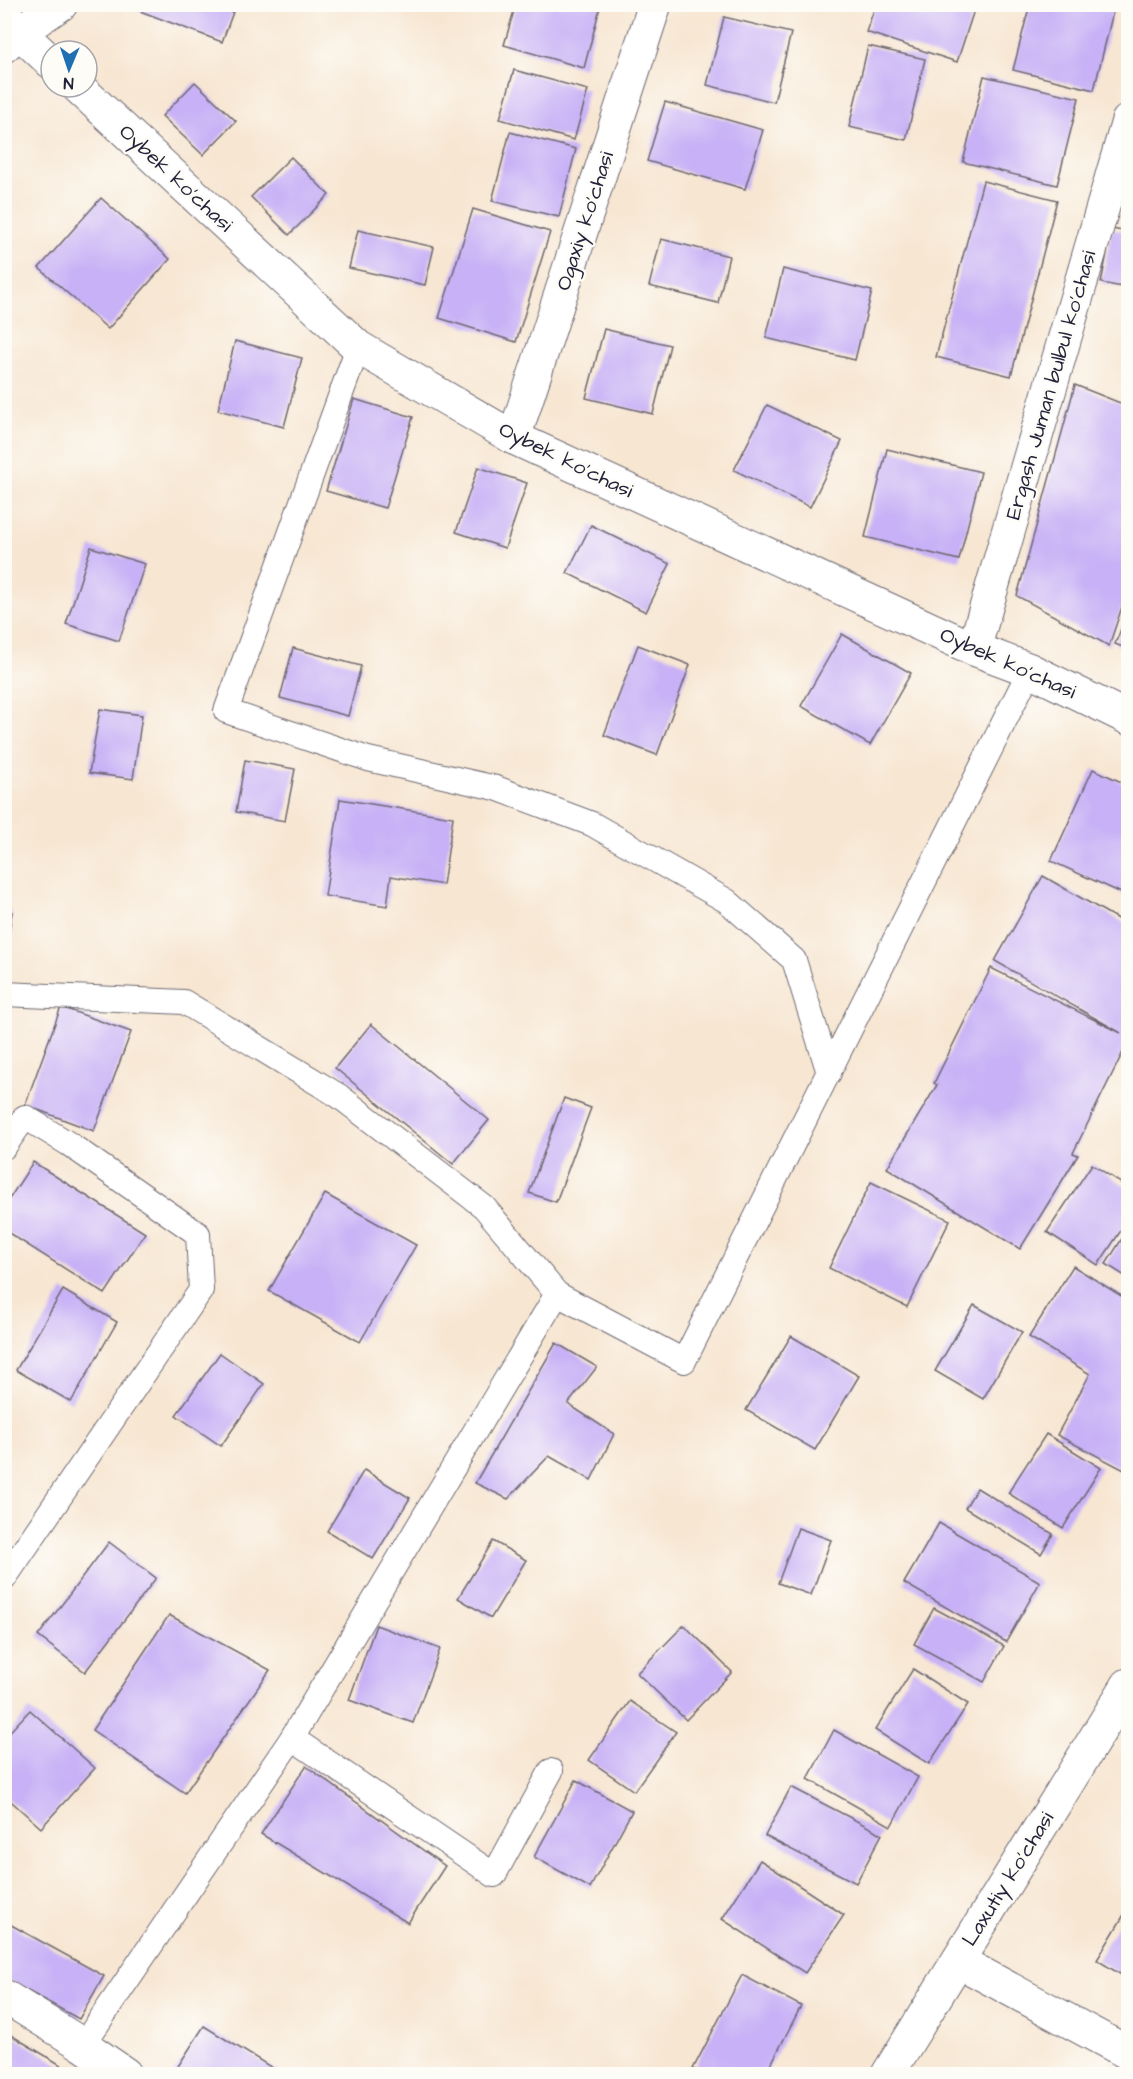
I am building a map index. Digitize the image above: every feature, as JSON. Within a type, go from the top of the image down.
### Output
[{"type":"street","points":[[39,53],[9,30],[61,4]]},
{"type":"street","name":"Ogaxiy ko'chasi","points":[[514,438],[655,4]]},
{"type":"street","name":"Oybek ko'chasi","points":[[91,99],[358,347],[514,438],[974,649],[1030,670],[1128,718]]},
{"type":"street","name":"Ergash Juman bulbul ko'chasi","points":[[974,649],[1128,121]]},
{"type":"street","name":"Laxutiy ko'chasi","points":[[888,2074],[1128,1684]]},
{"type":"street","points":[[958,1961],[1128,2053]]},
{"type":"street","points":[[4,1996],[125,2074]]},
{"type":"lane","points":[[358,347],[226,711],[368,759],[496,788],[592,824],[727,901],[794,960],[829,1072]]},
{"type":"lane","points":[[4,994],[184,1002],[339,1096],[484,1207],[557,1294],[684,1361],[1030,670]]},
{"type":"lane","points":[[4,1147],[25,1117],[69,1144],[198,1234],[201,1290],[4,1579]]},
{"type":"lane","points":[[83,2045],[292,1738],[557,1294]]},
{"type":"lane","points":[[292,1738],[494,1875],[551,1771]]},
{"type":"building","points":[[143,4],[236,4],[222,42],[140,11]]},
{"type":"building","points":[[516,4],[601,4],[584,68],[504,45]]},
{"type":"building","points":[[876,4],[976,4],[957,62],[866,32]]},
{"type":"building","points":[[1030,4],[1085,4],[1113,12],[1094,90],[1013,70]]},
{"type":"building","points":[[724,17],[791,33],[774,102],[707,85]]},
{"type":"building","points":[[868,46],[925,59],[906,140],[849,127]]},
{"type":"building","points":[[514,70],[588,90],[574,140],[500,119]]},
{"type":"building","points":[[984,76],[1079,98],[1057,185],[963,162]]},
{"type":"building","points":[[195,82],[236,121],[203,155],[162,116]]},
{"type":"building","points":[[665,102],[763,130],[745,189],[647,161]]},
{"type":"building","points":[[510,132],[576,149],[559,217],[492,201]]},
{"type":"building","points":[[291,157],[329,195],[289,235],[251,197]]},
{"type":"building","points":[[983,181],[1057,200],[1011,376],[936,357]]},
{"type":"building","points":[[101,198],[170,259],[108,329],[39,268]]},
{"type":"building","points":[[473,209],[550,232],[516,342],[439,318]]},
{"type":"building","points":[[1112,229],[1128,232],[1128,288],[1101,283]]},
{"type":"building","points":[[358,230],[434,247],[425,285],[349,268]]},
{"type":"building","points":[[661,239],[729,256],[718,303],[649,286]]},
{"type":"building","points":[[783,269],[872,291],[855,360],[766,338]]},
{"type":"building","points":[[604,329],[670,345],[653,414],[586,398]]},
{"type":"building","points":[[235,341],[302,358],[284,427],[218,410]]},
{"type":"building","points":[[1075,385],[1128,406],[1128,589],[1109,646],[1017,596]]},
{"type":"building","points":[[354,399],[413,417],[385,508],[326,491]]},
{"type":"building","points":[[767,405],[842,441],[810,507],[734,470]]},
{"type":"building","points":[[887,449],[981,472],[959,560],[865,537]]},
{"type":"building","points":[[478,467],[527,483],[505,548],[456,532]]},
{"type":"building","points":[[591,525],[670,564],[646,612],[567,573]]},
{"type":"building","points":[[91,547],[145,564],[119,641],[66,624]]},
{"type":"building","points":[[1128,612],[1128,649],[1115,644]]},
{"type":"building","points":[[842,634],[911,673],[870,745],[801,706]]},
{"type":"building","points":[[638,645],[690,665],[657,755],[604,735]]},
{"type":"building","points":[[293,648],[361,666],[348,716],[280,698]]},
{"type":"building","points":[[100,709],[142,715],[133,779],[89,773]]},
{"type":"building","points":[[245,760],[295,769],[285,821],[236,812]]},
{"type":"building","points":[[1093,769],[1128,785],[1128,896],[1051,861]]},
{"type":"building","points":[[340,799],[453,817],[443,885],[391,876],[387,906],[325,896]]},
{"type":"building","points":[[1043,876],[1128,925],[1128,1042],[1073,1153],[1078,1155],[1020,1249],[887,1168],[937,1085],[934,1083],[991,968],[1121,1033],[995,961]]},
{"type":"building","points":[[4,911],[12,912],[6,954],[4,954]]},
{"type":"building","points":[[61,1007],[131,1032],[94,1131],[25,1105]]},
{"type":"building","points":[[371,1024],[489,1120],[453,1164],[335,1068]]},
{"type":"building","points":[[564,1098],[591,1108],[556,1202],[529,1193]]},
{"type":"building","points":[[33,1162],[145,1233],[105,1294],[4,1230],[4,1207]]},
{"type":"building","points":[[1092,1164],[1128,1188],[1128,1220],[1098,1265],[1047,1232]]},
{"type":"building","points":[[871,1182],[950,1220],[907,1307],[829,1268]]},
{"type":"building","points":[[325,1194],[416,1245],[360,1342],[269,1291]]},
{"type":"building","points":[[1128,1229],[1128,1278],[1106,1264]]},
{"type":"building","points":[[1073,1266],[1128,1300],[1128,1472],[1057,1435],[1090,1374],[1029,1337]]},
{"type":"building","points":[[63,1290],[117,1322],[71,1402],[16,1370]]},
{"type":"building","points":[[974,1305],[1022,1332],[983,1399],[935,1371]]},
{"type":"building","points":[[791,1336],[859,1376],[815,1450],[746,1410]]},
{"type":"building","points":[[556,1343],[597,1367],[568,1404],[614,1434],[591,1480],[549,1456],[508,1499],[475,1483]]},
{"type":"building","points":[[220,1353],[264,1384],[221,1446],[176,1415]]},
{"type":"building","points":[[1046,1434],[1101,1468],[1063,1528],[1008,1493]]},
{"type":"building","points":[[364,1470],[410,1498],[373,1559],[327,1531]]},
{"type":"building","points":[[977,1488],[1053,1534],[1041,1554],[965,1508]]},
{"type":"building","points":[[939,1523],[1040,1582],[1006,1642],[904,1583]]},
{"type":"building","points":[[798,1528],[831,1540],[811,1595],[778,1583]]},
{"type":"building","points":[[493,1541],[526,1560],[491,1618],[458,1598]]},
{"type":"building","points":[[109,1542],[156,1578],[85,1672],[38,1636]]},
{"type":"building","points":[[934,1608],[1004,1646],[984,1682],[914,1644]]},
{"type":"building","points":[[169,1615],[270,1670],[185,1793],[92,1730]]},
{"type":"building","points":[[376,1625],[440,1649],[413,1723],[349,1700]]},
{"type":"building","points":[[684,1625],[732,1672],[686,1720],[637,1673]]},
{"type":"building","points":[[913,1669],[968,1704],[929,1764],[875,1730]]},
{"type":"building","points":[[630,1701],[676,1732],[634,1791],[589,1760]]},
{"type":"building","points":[[30,1710],[95,1768],[41,1828],[4,1795],[4,1738]]},
{"type":"building","points":[[834,1730],[918,1777],[891,1826],[808,1779]]},
{"type":"building","points":[[306,1766],[445,1866],[408,1923],[261,1834]]},
{"type":"building","points":[[576,1780],[632,1811],[590,1888],[534,1857]]},
{"type":"building","points":[[791,1787],[882,1834],[856,1883],[765,1836]]},
{"type":"building","points":[[760,1860],[844,1915],[805,1973],[722,1919]]},
{"type":"building","points":[[1128,1908],[1128,1979],[1097,1960]]},
{"type":"building","points":[[4,1921],[104,1976],[79,2019],[4,1978]]},
{"type":"building","points":[[742,1975],[801,2006],[766,2074],[703,2074],[693,2069]]},
{"type":"building","points":[[204,2026],[282,2074],[173,2074]]},
{"type":"building","points":[[4,2031],[76,2074],[4,2074]]}]
